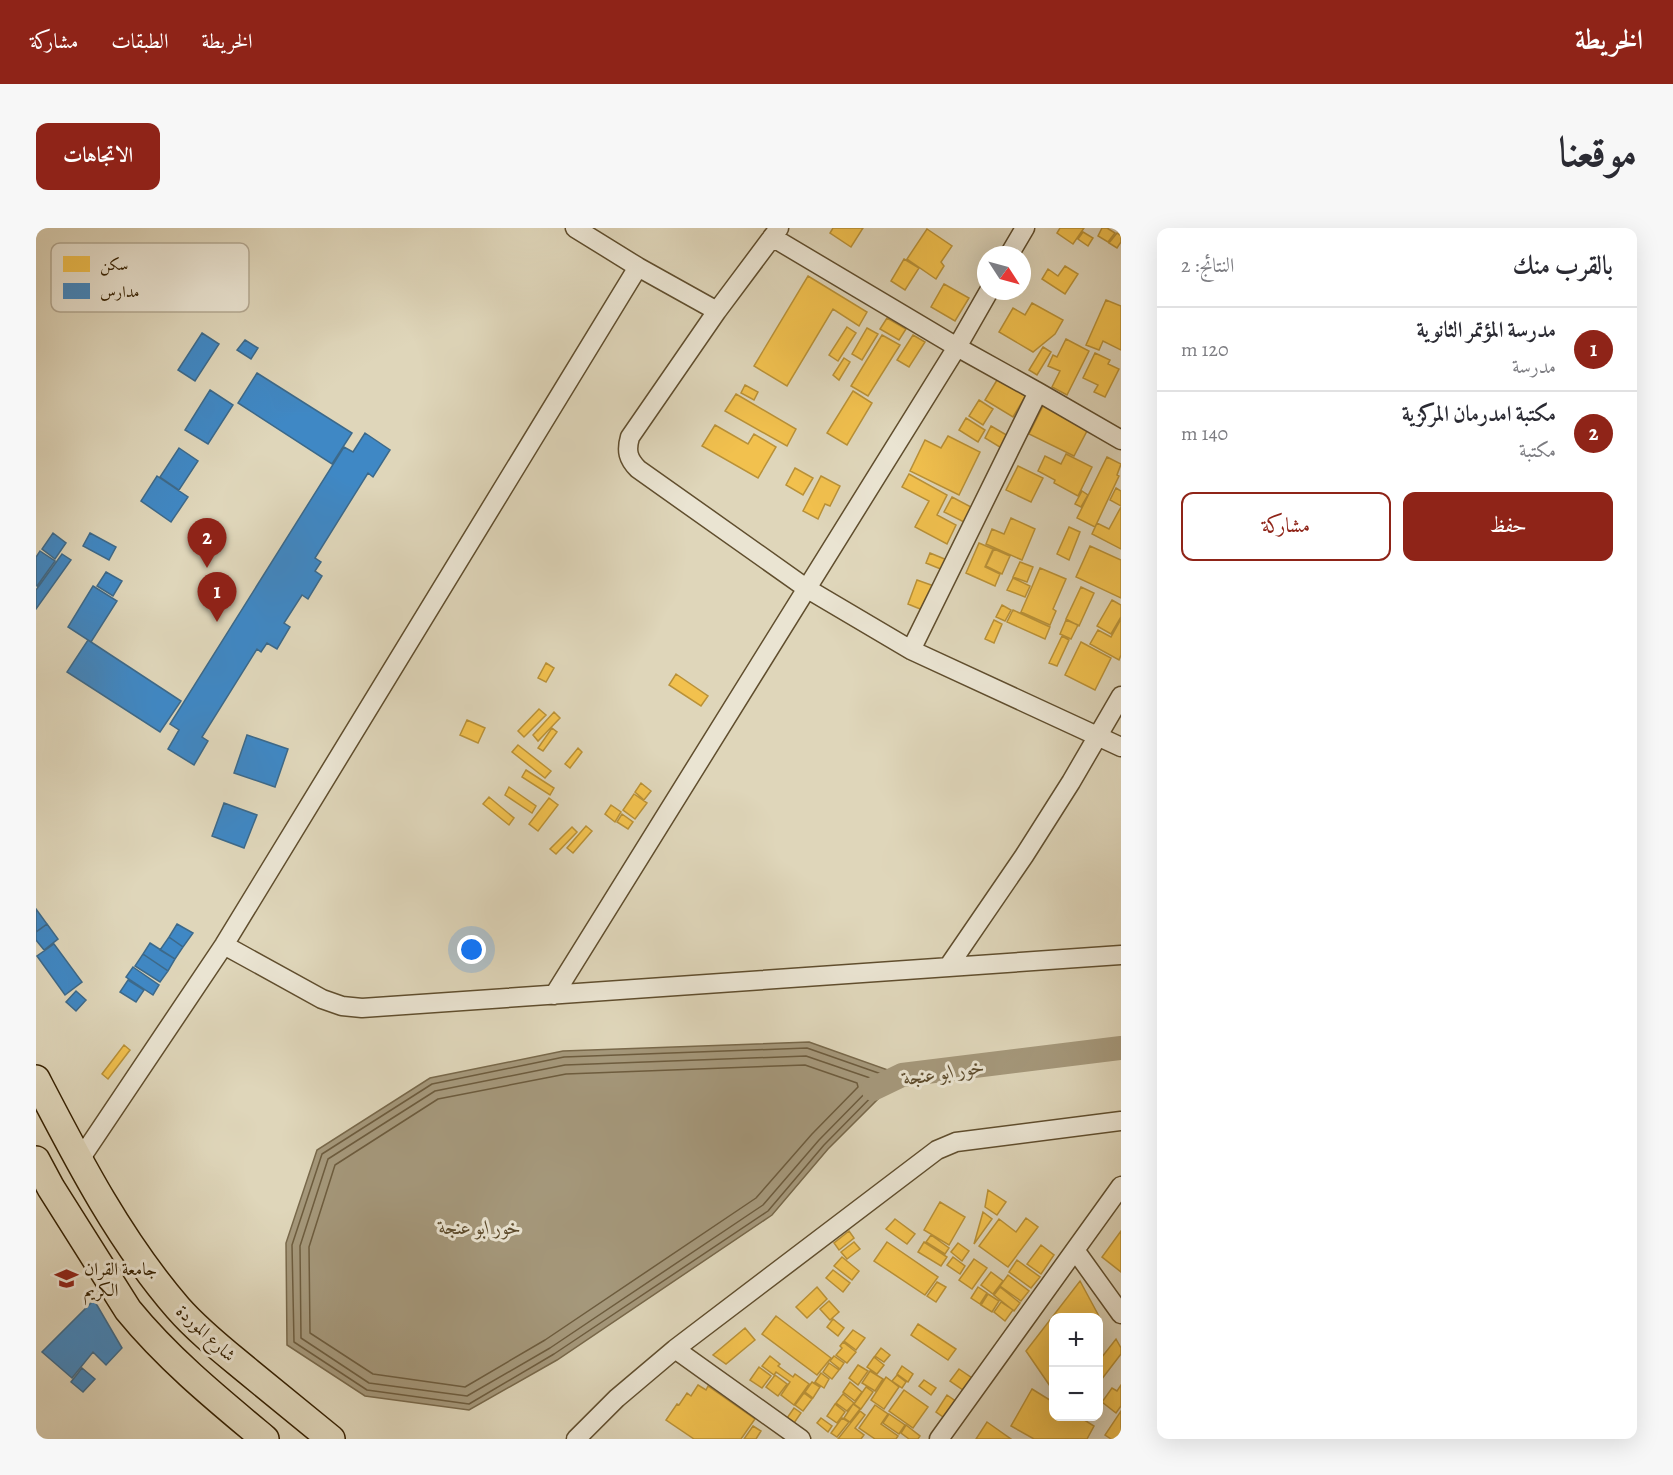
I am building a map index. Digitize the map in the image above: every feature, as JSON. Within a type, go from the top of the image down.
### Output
[{"type":"main road","name":"شارع الموردة","points":[[36,1079],[79,1161],[146,1269],[180,1310],[220,1348],[331,1439]]},
{"type":"main road","points":[[36,1160],[128,1310],[195,1380],[265,1439]]},
{"type":"street","points":[[575,228],[638,267],[717,311]]},
{"type":"street","points":[[1014,246],[1024,228]]},
{"type":"street","points":[[1121,440],[957,347],[775,233],[717,311],[630,437],[627,446],[631,462],[638,469],[806,588],[911,651],[1121,747]]},
{"type":"street","points":[[79,1161],[224,945],[638,267]]},
{"type":"street","points":[[554,995],[957,347],[984,300]]},
{"type":"street","points":[[911,651],[1038,392]]},
{"type":"street","points":[[948,967],[1024,856],[1071,782],[1121,696]]},
{"type":"street","points":[[224,945],[322,999],[342,1006],[380,1007],[1121,955]]},
{"type":"street","points":[[576,1439],[617,1398],[675,1349],[937,1150],[956,1142],[1121,1121]]},
{"type":"street","points":[[939,1439],[1121,1186]]},
{"type":"street","points":[[1075,1250],[1121,1314]]},
{"type":"street","points":[[675,1349],[801,1439]]},
{"type":"water","name":"خور ابو عنجة","points":[[809,1042],[902,1075],[828,1149],[772,1215],[557,1360],[469,1410],[365,1396],[287,1345],[286,1243],[317,1150],[430,1078],[563,1051]]},
{"type":"building: سكن","points":[[833,228],[863,228],[851,247],[830,233]]},
{"type":"building: سكن","points":[[1060,228],[1084,228],[1073,244],[1057,233]]},
{"type":"building: سكن","points":[[1102,228],[1115,233],[1108,242],[1098,236]]},
{"type":"building: سكن","points":[[927,229],[952,246],[941,262],[944,266],[936,279],[907,259]]},
{"type":"building: سكن","points":[[1083,232],[1093,238],[1088,246],[1078,239]]},
{"type":"building: سكن","points":[[1117,233],[1121,236],[1121,242],[1117,248],[1109,243]]},
{"type":"building: سكن","points":[[904,259],[919,268],[905,290],[891,281]]},
{"type":"building: سكن","points":[[1065,266],[1078,274],[1065,294],[1042,279],[1048,269],[1058,276]]},
{"type":"building: سكن","points":[[808,276],[867,312],[859,326],[833,309],[787,386],[754,366]]},
{"type":"building: سكن","points":[[944,284],[969,298],[955,321],[931,307]]},
{"type":"building: سكن","points":[[1106,300],[1121,306],[1121,350],[1103,341],[1099,350],[1086,345]]},
{"type":"building: سكن","points":[[1032,303],[1063,320],[1055,334],[1033,352],[999,332],[1013,308],[1025,315]]},
{"type":"building: سكن","points":[[887,318],[906,329],[899,340],[880,329]]},
{"type":"building: سكن","points":[[847,327],[856,333],[838,361],[829,355]]},
{"type":"building: سكن","points":[[867,328],[878,334],[862,360],[852,354]]},
{"type":"building: سكن","points":[[882,335],[900,345],[868,396],[851,386]]},
{"type":"building: سكن","points":[[913,335],[925,342],[909,367],[897,360]]},
{"type":"building: سكن","points":[[1066,339],[1089,351],[1067,395],[1052,387],[1060,371],[1048,366],[1053,355],[1057,357]]},
{"type":"building: سكن","points":[[1043,347],[1051,352],[1037,375],[1029,370]]},
{"type":"building: سكن","points":[[1095,353],[1110,360],[1108,364],[1119,369],[1105,397],[1094,392],[1098,385],[1083,378]]},
{"type":"building: سكن","points":[[844,358],[850,362],[839,380],[833,375]]},
{"type":"building: سكن","points":[[1000,375],[1028,392],[1013,417],[985,400]]},
{"type":"building: سكن","points":[[745,385],[758,392],[754,400],[741,393]]},
{"type":"building: سكن","points":[[853,391],[872,403],[847,445],[827,433]]},
{"type":"building: سكن","points":[[736,394],[796,429],[787,446],[725,411]]},
{"type":"building: سكن","points":[[979,400],[993,409],[983,425],[969,416]]},
{"type":"building: سكن","points":[[1044,404],[1089,427],[1074,456],[1029,434]]},
{"type":"building: سكن","points":[[966,418],[985,430],[978,442],[959,430]]},
{"type":"building: سكن","points":[[715,425],[748,444],[754,434],[776,447],[758,478],[702,446]]},
{"type":"building: سكن","points":[[991,426],[1010,437],[1003,449],[985,438]]},
{"type":"building: سكن","points":[[948,436],[980,452],[959,495],[910,471],[925,440],[941,448]]},
{"type":"building: سكن","points":[[1066,454],[1092,467],[1078,496],[1038,471],[1045,456],[1061,464]]},
{"type":"building: سكن","points":[[1107,457],[1121,464],[1117,475],[1119,476],[1095,527],[1077,518]]},
{"type":"building: سكن","points":[[1018,466],[1043,478],[1031,502],[1006,490]]},
{"type":"building: سكن","points":[[795,468],[813,478],[803,495],[786,485]]},
{"type":"building: سكن","points":[[909,474],[947,495],[937,515],[956,525],[947,544],[915,527],[929,501],[902,487]]},
{"type":"building: سكن","points":[[821,476],[840,486],[830,506],[825,504],[818,519],[803,511]]},
{"type":"building: سكن","points":[[1116,488],[1121,491],[1121,506],[1110,500]]},
{"type":"building: سكن","points":[[1082,491],[1088,495],[1081,507],[1075,504]]},
{"type":"building: سكن","points":[[952,497],[973,508],[966,523],[944,512]]},
{"type":"building: سكن","points":[[1121,507],[1121,549],[1092,534],[1097,523],[1109,529]]},
{"type":"building: سكن","points":[[1011,518],[1035,529],[1022,560],[986,544],[992,529],[1004,534]]},
{"type":"building: سكن","points":[[1069,527],[1080,532],[1069,560],[1057,554]]},
{"type":"building: سكن","points":[[979,543],[993,549],[985,567],[1000,574],[995,586],[966,573]]},
{"type":"building: سكن","points":[[1090,546],[1121,560],[1121,598],[1076,577]]},
{"type":"building: سكن","points":[[994,549],[1010,556],[1002,574],[986,566]]},
{"type":"building: سكن","points":[[930,553],[947,560],[943,570],[926,563]]},
{"type":"building: سكن","points":[[1020,562],[1033,567],[1027,582],[1013,577]]},
{"type":"building: سكن","points":[[1040,568],[1066,579],[1053,609],[1056,611],[1050,625],[1021,612]]},
{"type":"building: سكن","points":[[1013,578],[1030,586],[1025,597],[1007,590]]},
{"type":"building: سكن","points":[[917,580],[934,586],[925,611],[908,604]]},
{"type":"building: سكن","points":[[1081,587],[1094,593],[1079,626],[1066,619]]},
{"type":"building: سكن","points":[[1112,600],[1121,605],[1121,617],[1111,634],[1097,626]]},
{"type":"building: سكن","points":[[1002,605],[1011,610],[1005,621],[996,617]]},
{"type":"building: سكن","points":[[1013,610],[1050,627],[1045,639],[1007,622]]},
{"type":"building: سكن","points":[[1121,619],[1119,660],[1090,644],[1098,630],[1111,637]]},
{"type":"building: سكن","points":[[994,620],[1002,624],[994,643],[985,639]]},
{"type":"building: سكن","points":[[1066,620],[1078,625],[1071,639],[1060,634]]},
{"type":"building: سكن","points":[[1062,636],[1069,640],[1057,666],[1049,663]]},
{"type":"building: سكن","points":[[1081,642],[1111,658],[1095,690],[1065,675]]},
{"type":"building: سكن","points":[[546,663],[554,668],[546,682],[538,678]]},
{"type":"building: سكن","points":[[676,674],[708,696],[701,706],[669,685]]},
{"type":"building: سكن","points":[[539,709],[546,715],[524,737],[518,731]]},
{"type":"building: سكن","points":[[554,712],[560,718],[538,741],[533,735]]},
{"type":"building: سكن","points":[[467,720],[485,728],[478,743],[460,735]]},
{"type":"building: سكن","points":[[552,728],[557,732],[543,751],[538,748]]},
{"type":"building: سكن","points":[[518,745],[551,771],[545,778],[512,752]]},
{"type":"building: سكن","points":[[578,748],[582,752],[570,768],[565,764]]},
{"type":"building: سكن","points":[[526,770],[554,788],[550,795],[522,777]]},
{"type":"building: سكن","points":[[641,783],[651,791],[644,800],[635,792]]},
{"type":"building: سكن","points":[[509,787],[536,806],[532,813],[505,795]]},
{"type":"building: سكن","points":[[634,794],[647,803],[635,819],[623,810]]},
{"type":"building: سكن","points":[[489,797],[514,818],[509,825],[483,804]]},
{"type":"building: سكن","points":[[549,798],[558,805],[538,831],[529,824]]},
{"type":"building: سكن","points":[[611,805],[621,812],[615,822],[605,814]]},
{"type":"building: سكن","points":[[622,814],[633,822],[628,829],[617,822]]},
{"type":"building: سكن","points":[[586,826],[592,831],[573,853],[567,848]]},
{"type":"building: سكن","points":[[572,827],[577,832],[556,854],[550,849]]},
{"type":"building: سكن","points":[[124,1045],[130,1050],[108,1079],[102,1074]]},
{"type":"building: سكن","points":[[988,1190],[1006,1202],[997,1215],[985,1207]]},
{"type":"building: سكن","points":[[940,1202],[965,1217],[949,1245],[924,1230]]},
{"type":"building: سكن","points":[[983,1212],[992,1219],[974,1244]]},
{"type":"building: سكن","points":[[1026,1218],[1038,1227],[1008,1267],[979,1246],[999,1219],[1016,1232]]},
{"type":"building: سكن","points":[[895,1219],[915,1234],[907,1244],[886,1229]]},
{"type":"building: سكن","points":[[849,1231],[854,1238],[839,1250],[834,1243]]},
{"type":"building: سكن","points":[[1121,1231],[1121,1272],[1102,1257]]},
{"type":"building: سكن","points":[[931,1235],[949,1248],[945,1254],[926,1242]]},
{"type":"building: سكن","points":[[854,1242],[860,1249],[847,1259],[841,1252]]},
{"type":"building: سكن","points":[[887,1242],[938,1277],[925,1295],[874,1261]]},
{"type":"building: سكن","points":[[924,1242],[947,1257],[941,1266],[918,1252]]},
{"type":"building: سكن","points":[[958,1243],[969,1251],[962,1261],[951,1252]]},
{"type":"building: سكن","points":[[1041,1245],[1054,1255],[1041,1274],[1027,1264]]},
{"type":"building: سكن","points":[[842,1257],[859,1271],[852,1280],[834,1266]]},
{"type":"building: سكن","points":[[953,1257],[965,1266],[960,1274],[947,1265]]},
{"type":"building: سكن","points":[[974,1259],[987,1268],[972,1289],[959,1280]]},
{"type":"building: سكن","points":[[1017,1260],[1040,1277],[1031,1288],[1009,1272]]},
{"type":"building: سكن","points":[[833,1270],[850,1283],[843,1292],[826,1278]]},
{"type":"building: سكن","points":[[991,1272],[1003,1281],[993,1294],[981,1285]]},
{"type":"building: سكن","points":[[1008,1275],[1029,1291],[1021,1301],[1000,1286]]},
{"type":"building: سكن","points":[[1080,1281],[1097,1313],[1055,1313]]},
{"type":"building: سكن","points":[[937,1282],[946,1287],[936,1302],[927,1296]]},
{"type":"building: سكن","points":[[817,1287],[827,1299],[807,1318],[796,1307]]},
{"type":"building: سكن","points":[[978,1287],[987,1293],[980,1304],[971,1298]]},
{"type":"building: سكن","points":[[1000,1287],[1020,1303],[1014,1311],[994,1295]]},
{"type":"building: سكن","points":[[988,1294],[999,1301],[992,1312],[981,1305]]},
{"type":"building: سكن","points":[[829,1301],[839,1312],[830,1320],[820,1309]]},
{"type":"building: سكن","points":[[1001,1302],[1013,1310],[1005,1321],[994,1312]]},
{"type":"building: سكن","points":[[776,1316],[831,1358],[817,1375],[762,1334]]},
{"type":"building: سكن","points":[[833,1319],[844,1328],[838,1336],[827,1327]]},
{"type":"building: سكن","points":[[1049,1321],[1049,1385],[1026,1351]]},
{"type":"building: سكن","points":[[918,1324],[956,1349],[948,1360],[911,1335]]},
{"type":"building: سكن","points":[[745,1328],[755,1340],[726,1364],[713,1355]]},
{"type":"building: سكن","points":[[853,1330],[865,1338],[856,1350],[844,1341]]},
{"type":"building: سكن","points":[[1116,1339],[1121,1348],[1121,1354],[1103,1377],[1103,1367],[1103,1356]]},
{"type":"building: سكن","points":[[843,1342],[856,1352],[847,1363],[836,1355],[842,1348],[840,1346]]},
{"type":"building: سكن","points":[[881,1348],[890,1355],[884,1362],[875,1356]]},
{"type":"building: سكن","points":[[770,1356],[780,1364],[778,1366],[793,1377],[795,1374],[809,1384],[794,1405],[781,1395],[790,1382],[776,1372],[774,1375],[762,1366]]},
{"type":"building: سكن","points":[[834,1356],[844,1363],[840,1369],[830,1361]]},
{"type":"building: سكن","points":[[874,1357],[884,1365],[877,1374],[867,1367]]},
{"type":"building: سكن","points":[[829,1363],[839,1370],[832,1379],[823,1372]]},
{"type":"building: سكن","points":[[858,1365],[868,1371],[858,1385],[849,1378]]},
{"type":"building: سكن","points":[[902,1366],[913,1374],[908,1382],[897,1374]]},
{"type":"building: سكن","points":[[759,1367],[771,1376],[762,1388],[750,1380]]},
{"type":"building: سكن","points":[[959,1369],[972,1378],[963,1390],[950,1381]]},
{"type":"building: سكن","points":[[870,1371],[883,1379],[875,1391],[862,1383]]},
{"type":"building: سكن","points":[[821,1373],[829,1379],[824,1388],[815,1382]]},
{"type":"building: سكن","points":[[775,1375],[787,1384],[778,1396],[766,1387]]},
{"type":"building: سكن","points":[[897,1375],[906,1382],[902,1388],[892,1381]]},
{"type":"building: سكن","points":[[886,1377],[899,1387],[884,1409],[871,1400]]},
{"type":"building: سكن","points":[[924,1380],[936,1388],[931,1395],[919,1386]]},
{"type":"building: سكن","points":[[812,1382],[820,1387],[813,1398],[805,1392]]},
{"type":"building: سكن","points":[[850,1382],[862,1392],[855,1401],[843,1392]]},
{"type":"building: سكن","points":[[698,1385],[706,1390],[708,1386],[755,1419],[741,1439],[694,1439],[666,1420],[687,1393],[691,1396]]},
{"type":"building: سكن","points":[[1121,1385],[1121,1406],[1116,1413],[1103,1401],[1112,1388],[1117,1391]]},
{"type":"building: سكن","points":[[866,1387],[873,1392],[861,1409],[854,1404]]},
{"type":"building: سكن","points":[[1032,1389],[1049,1400],[1049,1421],[1086,1421],[1094,1426],[1087,1439],[1034,1439],[1011,1426]]},
{"type":"building: سكن","points":[[904,1390],[928,1407],[913,1428],[889,1411]]},
{"type":"building: سكن","points":[[804,1393],[812,1399],[803,1411],[795,1405]]},
{"type":"building: سكن","points":[[843,1394],[854,1403],[847,1411],[836,1403]]},
{"type":"building: سكن","points":[[947,1395],[957,1402],[946,1419],[936,1412]]},
{"type":"building: سكن","points":[[835,1404],[845,1412],[837,1423],[827,1416]]},
{"type":"building: سكن","points":[[853,1404],[860,1409],[850,1422],[844,1418]]},
{"type":"building: سكن","points":[[875,1405],[888,1414],[881,1424],[898,1436],[896,1439],[875,1439],[859,1428]]},
{"type":"building: سكن","points":[[794,1408],[801,1413],[794,1423],[787,1418]]},
{"type":"building: سكن","points":[[860,1411],[865,1415],[855,1428],[864,1435],[861,1439],[838,1439]]},
{"type":"building: سكن","points":[[1121,1411],[1121,1439],[1111,1439],[1105,1435]]},
{"type":"building: سكن","points":[[889,1414],[905,1425],[899,1434],[883,1423]]},
{"type":"building: سكن","points":[[821,1418],[832,1426],[828,1432],[817,1423]]},
{"type":"building: سكن","points":[[842,1418],[849,1422],[837,1437],[831,1433]]},
{"type":"building: سكن","points":[[987,1422],[1011,1439],[976,1439]]},
{"type":"building: سكن","points":[[906,1425],[920,1436],[918,1439],[909,1439],[901,1433]]},
{"type":"building: سكن","points":[[753,1426],[761,1431],[756,1439],[744,1439]]},
{"type":"building: مدارس","points":[[202,333],[219,344],[195,381],[178,370]]},
{"type":"building: مدارس","points":[[245,340],[258,348],[251,359],[237,350]]},
{"type":"building: مدارس","points":[[257,373],[352,433],[332,464],[238,403]]},
{"type":"building: مدارس","points":[[210,390],[233,405],[208,444],[185,430]]},
{"type":"building: مدارس","points":[[365,433],[390,450],[373,477],[368,473],[315,558],[321,562],[315,571],[322,576],[308,599],[302,595],[284,623],[290,627],[277,649],[267,643],[261,652],[257,649],[202,737],[208,741],[194,765],[168,749],[179,730],[170,724],[344,447],[353,452]]},
{"type":"building: مدارس","points":[[179,448],[198,461],[179,490],[160,477]]},
{"type":"building: مدارس","points":[[157,476],[188,497],[171,522],[141,501]]},
{"type":"building: مدارس","points":[[53,533],[66,543],[55,559],[42,549]]},
{"type":"building: مدارس","points":[[90,533],[116,547],[109,560],[83,546]]},
{"type":"building: مدارس","points":[[40,551],[55,561],[37,586],[36,557]]},
{"type":"building: مدارس","points":[[62,554],[71,560],[36,609],[36,590]]},
{"type":"building: مدارس","points":[[106,572],[122,581],[113,596],[97,586]]},
{"type":"building: مدارس","points":[[93,586],[117,601],[91,642],[68,627]]},
{"type":"building: مدارس","points":[[88,640],[181,701],[160,732],[67,672]]},
{"type":"building: مدارس","points":[[247,735],[288,749],[275,787],[234,773]]},
{"type":"building: مدارس","points":[[224,803],[257,815],[244,848],[212,836]]},
{"type":"building: مدارس","points":[[36,909],[47,924],[36,932]]},
{"type":"building: مدارس","points":[[47,924],[58,939],[44,950],[36,940],[36,932]]},
{"type":"building: مدارس","points":[[177,924],[193,933],[183,947],[169,937]]},
{"type":"building: مدارس","points":[[169,937],[183,947],[175,959],[160,950]]},
{"type":"building: مدارس","points":[[150,943],[175,959],[168,971],[143,954]]},
{"type":"building: مدارس","points":[[54,944],[82,982],[65,995],[37,956]]},
{"type":"building: مدارس","points":[[143,954],[168,971],[160,982],[135,966]]},
{"type":"building: مدارس","points":[[133,967],[159,985],[153,995],[126,977]]},
{"type":"building: مدارس","points":[[128,980],[144,990],[136,1002],[120,992]]},
{"type":"building: مدارس","points":[[76,991],[86,1000],[76,1011],[66,1002]]},
{"type":"building: مدارس","points":[[94,1300],[122,1348],[106,1365],[93,1352],[72,1378],[42,1352]]},
{"type":"building: مدارس","points":[[82,1368],[95,1379],[83,1392],[71,1382]]},
{"type":"waterway","name":"خور ابو عنجة","points":[[873,1089],[902,1075],[1121,1048]]},
{"type":"place","name":"مكتبة امدرمان المركزية","points":[[207,568]]},
{"type":"place","name":"مدرسة المؤتمر الثانوية","points":[[217,622]]},
{"type":"place","name":"جامعة القران الكريم","points":[[66,1279]]}]
